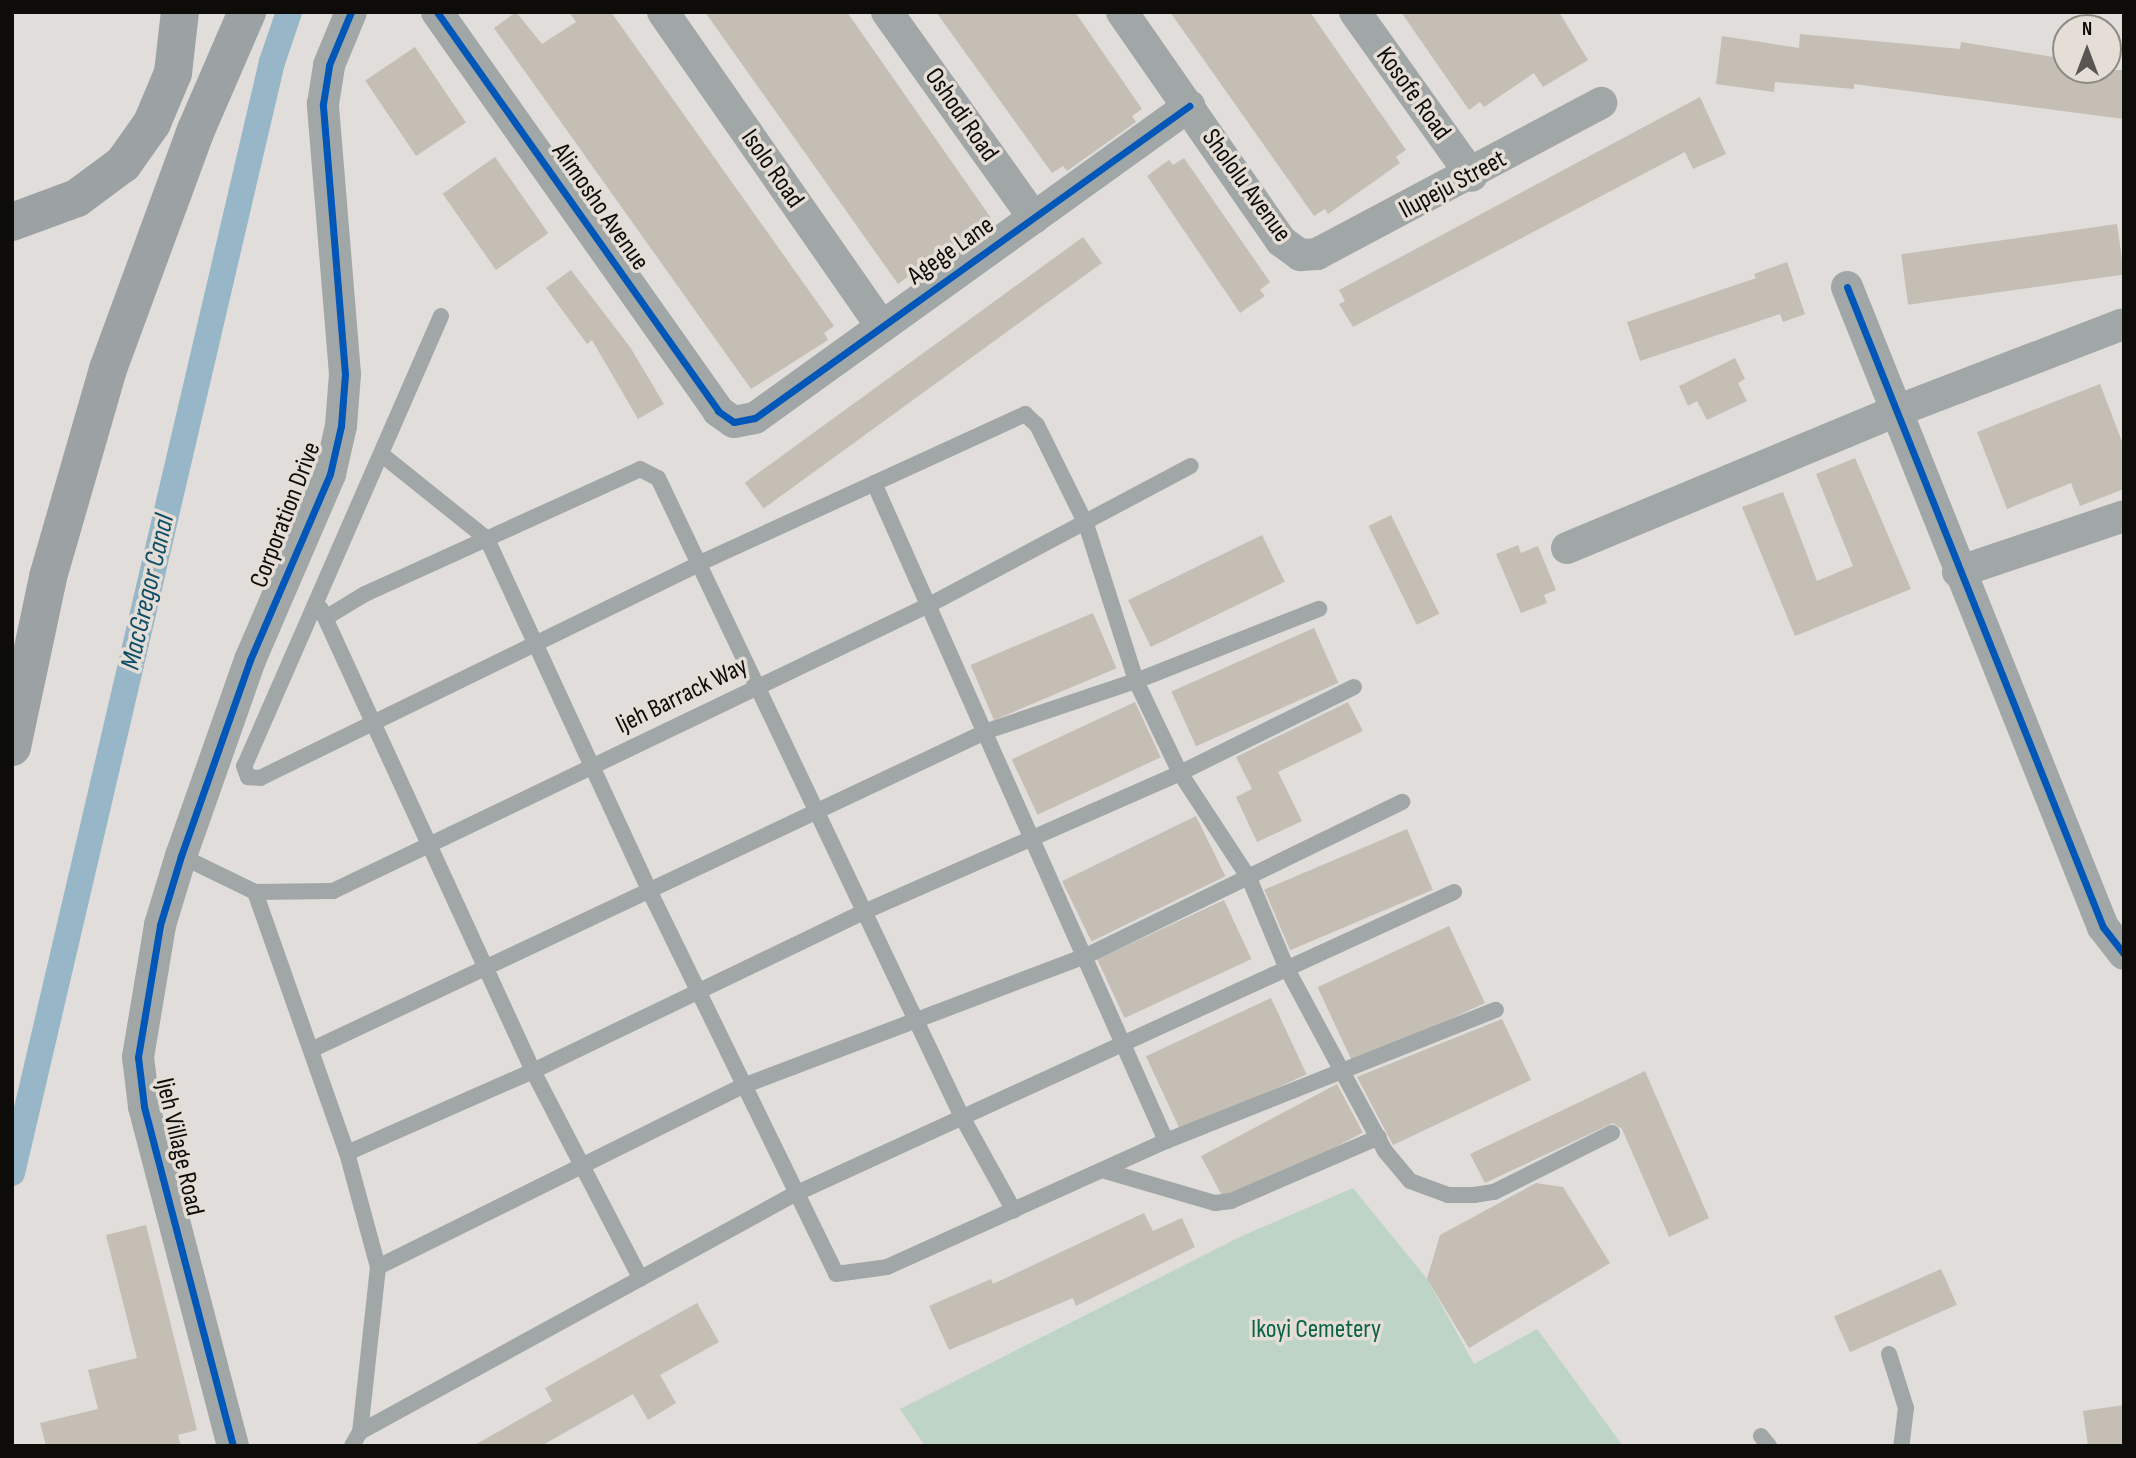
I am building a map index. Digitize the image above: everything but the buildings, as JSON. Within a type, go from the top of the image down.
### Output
[{"type":"highway","points":[[12,222],[78,198],[123,164],[152,123],[173,74],[180,12]]},
{"type":"highway","points":[[12,747],[48,578],[108,369],[196,130],[247,12]]},
{"type":"street","name":"Corporation Drive","points":[[181,856],[250,660],[330,474],[341,426],[345,374],[323,104],[329,65],[351,12]]},
{"type":"street","name":"Alimosho Avenue","points":[[437,12],[718,411],[734,422]]},
{"type":"street","name":"Isolo Road","points":[[663,12],[881,326]]},
{"type":"street","name":"Oshodi Road","points":[[887,12],[1034,218]]},
{"type":"street","name":"Shololu Avenue","points":[[1122,12],[1281,242],[1300,255]]},
{"type":"street","name":"Kosofe Road","points":[[1355,12],[1472,176]]},
{"type":"street","name":"Ilupeju Street","points":[[1300,255],[1317,254],[1472,176],[1601,103]]},
{"type":"street","name":"Agege Lane","points":[[734,422],[755,418],[1189,106]]},
{"type":"street","points":[[1847,287],[1894,412],[2103,927],[2124,954]]},
{"type":"street","points":[[1567,548],[1894,412],[2121,325]]},
{"type":"street","points":[[1958,572],[2124,516]]},
{"type":"street","name":"Ijeh Village Road","points":[[181,856],[160,925],[138,1057],[144,1106],[233,1446]]},
{"type":"lane","points":[[441,316],[244,766],[248,777],[260,778],[535,642],[1025,414],[1037,425],[1086,524],[1136,681],[1180,773],[1249,878],[1287,969],[1345,1070],[1378,1137],[1410,1181],[1448,1195],[1494,1192],[1612,1133]]},
{"type":"lane","points":[[381,454],[487,539],[595,765],[648,888],[836,1274],[887,1267],[1166,1142],[1496,1010]]},
{"type":"lane","name":"Ijeh Barrack Way","points":[[181,856],[255,892],[333,891],[931,604],[1191,466]]},
{"type":"lane","points":[[327,617],[365,594],[640,469],[658,478],[918,1019],[962,1117],[1013,1211]]},
{"type":"lane","points":[[874,483],[931,604],[1166,1142]]},
{"type":"lane","points":[[317,600],[432,845],[486,971],[533,1071],[579,1167],[641,1279]]},
{"type":"lane","points":[[311,1050],[486,971],[648,888],[987,731],[1136,681],[1319,609]]},
{"type":"lane","points":[[347,1153],[533,1071],[866,911],[1180,773],[1354,687]]},
{"type":"lane","points":[[378,1267],[743,1086],[1086,956],[1402,802]]},
{"type":"lane","points":[[255,892],[347,1153],[378,1267],[356,1439]]},
{"type":"lane","points":[[356,1439],[795,1194],[962,1117],[1124,1047],[1454,892]]},
{"type":"lane","points":[[1102,1170],[1215,1203],[1231,1201],[1378,1137]]},
{"type":"lane","points":[[1889,1354],[1906,1408],[1901,1446]]},
{"type":"green space","name":"Ikoyi Cemetery","points":[[1353,1188],[1427,1279],[1474,1364],[1537,1329],[1623,1446],[925,1446],[900,1409],[1242,1236]]},
{"type":"waterway","name":"MacGregor Canal","points":[[12,1173],[272,62],[289,12]]},
{"type":"cycle path","points":[[233,1446],[144,1106],[138,1057],[160,925],[181,856],[250,660],[330,474],[341,426],[345,374],[323,104],[329,65],[351,12]]},
{"type":"cycle path","points":[[437,12],[718,411],[734,422],[755,418],[1189,106]]},
{"type":"cycle path","points":[[1847,287],[2103,927],[2124,954]]}]
